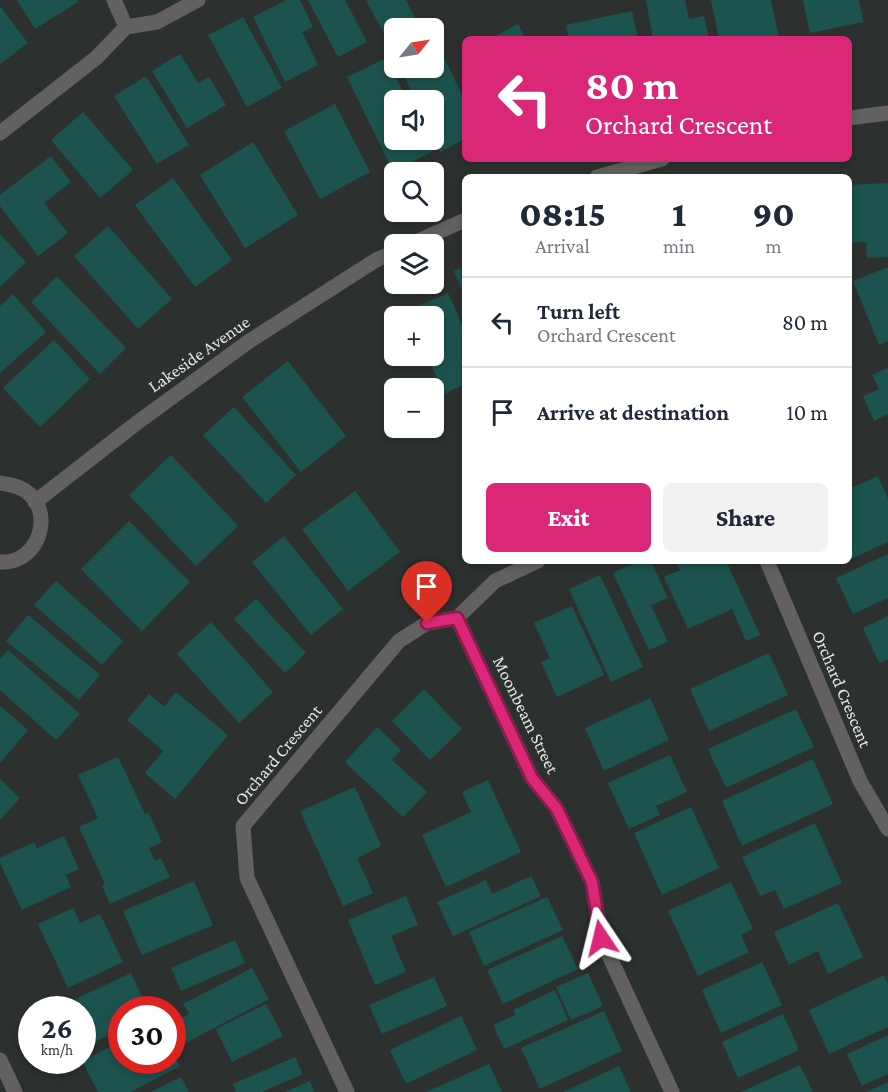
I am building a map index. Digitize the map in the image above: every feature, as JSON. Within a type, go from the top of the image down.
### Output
[{"type":"street","points":[[114,0],[126,27]]},
{"type":"street","points":[[0,133],[96,58],[126,27],[157,22],[198,0]]},
{"type":"street","points":[[852,118],[888,112]]},
{"type":"street","points":[[608,174],[651,162]]},
{"type":"street","points":[[434,234],[462,221]]},
{"type":"street","name":"Lakeside Avenue","points":[[35,502],[138,422],[248,342],[384,256]]},
{"type":"street","points":[[0,483],[19,487],[30,495],[41,514],[42,525],[37,542],[25,555],[0,562]]},
{"type":"street","points":[[457,618],[495,581],[532,564]]},
{"type":"street","name":"Orchard Crescent","points":[[768,564],[860,780],[888,829]]},
{"type":"street","name":"Orchard Crescent","points":[[347,1092],[248,878],[243,826],[399,641],[427,623],[457,618]]},
{"type":"street","name":"Moonbeam Street","points":[[457,618],[532,778],[557,809],[592,882],[601,938],[672,1092]]},
{"type":"street","points":[[0,1060],[15,1092]]},
{"type":"building","points":[[17,0],[77,0],[78,2],[35,29]]},
{"type":"building","points":[[287,0],[300,0],[313,27],[302,32],[318,65],[285,82],[253,17]]},
{"type":"building","points":[[308,0],[345,0],[367,42],[338,57]]},
{"type":"building","points":[[366,0],[406,0],[415,18],[384,18],[384,34]]},
{"type":"building","points":[[646,0],[685,0],[689,19],[704,16],[708,36],[652,36]]},
{"type":"building","points":[[711,0],[771,0],[778,36],[718,36]]},
{"type":"building","points":[[803,0],[859,0],[863,22],[810,33]]},
{"type":"building","points":[[0,6],[28,43],[0,64]]},
{"type":"building","points":[[632,11],[637,36],[568,36],[566,25]]},
{"type":"building","points":[[243,17],[282,88],[247,107],[208,35]]},
{"type":"building","points":[[518,24],[524,36],[496,36]]},
{"type":"building","points":[[180,54],[198,83],[209,77],[226,105],[187,128],[152,71]]},
{"type":"building","points":[[444,58],[462,95],[462,141],[444,150],[444,90],[411,90],[405,78],[444,78]]},
{"type":"building","points":[[384,59],[384,78],[396,78],[402,90],[384,90],[384,150],[431,150],[432,152],[411,162],[389,162],[347,77]]},
{"type":"building","points":[[146,76],[189,145],[157,164],[114,96]]},
{"type":"building","points":[[335,104],[370,172],[320,199],[284,131]]},
{"type":"building","points":[[83,112],[133,170],[100,198],[51,140]]},
{"type":"building","points":[[253,142],[298,215],[245,248],[200,175]]},
{"type":"building","points":[[51,156],[71,182],[44,203],[68,233],[38,256],[0,206],[0,195]]},
{"type":"building","points":[[173,178],[232,260],[195,287],[135,205]]},
{"type":"building","points":[[888,183],[888,257],[867,258],[866,242],[852,243],[852,185]]},
{"type":"building","points":[[108,226],[172,299],[138,329],[74,256]]},
{"type":"building","points":[[0,234],[26,262],[0,287]]},
{"type":"building","points":[[462,267],[462,290],[454,271]]},
{"type":"building","points":[[888,267],[888,341],[879,345],[853,281]]},
{"type":"building","points":[[57,276],[126,348],[100,374],[31,302]]},
{"type":"building","points":[[448,293],[462,325],[462,385],[444,394],[444,378],[437,378],[432,366],[444,366],[444,306],[419,306]]},
{"type":"building","points":[[13,294],[46,332],[0,373],[0,306]]},
{"type":"building","points":[[54,340],[90,379],[40,427],[3,388]]},
{"type":"building","points":[[288,361],[346,436],[301,472],[242,397]]},
{"type":"building","points":[[888,368],[888,414],[874,421],[863,396],[879,389],[872,375]]},
{"type":"building","points":[[234,407],[296,475],[266,503],[203,435]]},
{"type":"building","points":[[171,455],[238,526],[196,566],[129,495]]},
{"type":"building","points":[[878,476],[888,499],[888,542],[852,559],[852,488]]},
{"type":"building","points":[[355,491],[400,552],[348,591],[302,529]]},
{"type":"building","points":[[129,521],[190,582],[142,631],[81,569]]},
{"type":"building","points":[[284,536],[343,609],[311,635],[252,562]]},
{"type":"building","points":[[888,554],[888,598],[853,614],[836,578]]},
{"type":"building","points":[[632,564],[652,564],[668,598],[651,605],[668,642],[649,650],[613,573]]},
{"type":"building","points":[[677,564],[727,564],[760,635],[746,641],[732,609],[688,629],[664,577],[680,570]]},
{"type":"building","points":[[600,575],[643,667],[611,682],[569,589]]},
{"type":"building","points":[[56,581],[123,641],[102,665],[34,605]]},
{"type":"building","points":[[256,599],[306,653],[285,673],[234,619]]},
{"type":"building","points":[[572,606],[604,675],[557,697],[541,662],[550,658],[534,623]]},
{"type":"building","points":[[28,615],[100,675],[79,700],[6,641]]},
{"type":"building","points":[[888,616],[888,659],[879,663],[863,628]]},
{"type":"building","points":[[211,622],[273,692],[239,723],[177,654]]},
{"type":"building","points":[[8,650],[80,714],[56,740],[0,690],[0,659]]},
{"type":"building","points":[[769,653],[788,695],[709,731],[690,689]]},
{"type":"building","points":[[424,689],[462,729],[430,760],[392,721]]},
{"type":"building","points":[[176,692],[228,735],[175,799],[145,773],[163,751],[127,720],[149,694],[164,707]]},
{"type":"building","points":[[650,698],[669,740],[604,771],[585,728]]},
{"type":"building","points":[[0,706],[28,730],[0,763]]},
{"type":"building","points":[[796,709],[814,747],[726,788],[708,749]]},
{"type":"building","points":[[377,727],[401,750],[392,760],[427,792],[403,817],[345,762]]},
{"type":"building","points":[[670,755],[687,792],[656,806],[660,815],[629,829],[608,783]]},
{"type":"building","points":[[118,757],[145,814],[149,813],[162,842],[149,848],[155,861],[161,858],[170,877],[110,904],[102,886],[105,884],[79,827],[98,818],[78,775]]},
{"type":"building","points":[[813,759],[833,804],[742,846],[722,801]]},
{"type":"building","points":[[0,779],[20,798],[0,820]]},
{"type":"building","points":[[488,780],[521,852],[446,887],[422,835],[471,812],[462,792]]},
{"type":"building","points":[[355,787],[381,846],[357,858],[373,893],[343,906],[300,811]]},
{"type":"building","points":[[691,807],[719,868],[662,895],[634,833]]},
{"type":"building","points":[[815,823],[842,883],[784,909],[775,890],[760,896],[742,857]]},
{"type":"building","points":[[64,836],[79,869],[66,875],[71,887],[22,910],[0,863],[0,858],[34,842],[37,848]]},
{"type":"building","points":[[531,876],[541,896],[453,936],[437,902],[486,880],[492,894]]},
{"type":"building","points":[[194,881],[213,925],[142,955],[123,911]]},
{"type":"building","points":[[731,882],[753,929],[741,935],[749,952],[698,976],[668,911]]},
{"type":"building","points":[[406,896],[418,925],[391,936],[406,972],[375,985],[348,920]]},
{"type":"building","points":[[547,897],[563,930],[484,966],[469,932]]},
{"type":"building","points":[[838,903],[863,957],[828,974],[818,951],[789,965],[774,932]]},
{"type":"building","points":[[73,908],[80,923],[100,914],[123,962],[68,988],[38,924]]},
{"type":"building","points":[[562,936],[578,969],[503,1004],[487,970]]},
{"type":"building","points":[[235,940],[245,963],[181,991],[171,968]]},
{"type":"building","points":[[762,962],[782,1005],[721,1033],[702,990]]},
{"type":"building","points":[[252,968],[269,999],[186,1043],[186,1016],[189,1014],[186,1002]]},
{"type":"building","points":[[131,973],[142,996],[108,996],[108,1036],[96,1041],[96,996],[82,996]]},
{"type":"building","points":[[588,973],[603,1006],[571,1020],[556,987]]},
{"type":"building","points":[[884,975],[888,984],[888,1027],[829,1054],[809,1010]]},
{"type":"building","points":[[434,977],[447,1006],[382,1034],[369,1005]]},
{"type":"building","points":[[555,990],[568,1020],[504,1049],[493,1025],[515,1015],[513,1010]]},
{"type":"building","points":[[266,1004],[283,1036],[232,1062],[216,1029]]},
{"type":"building","points":[[604,1011],[622,1051],[540,1089],[521,1048]]},
{"type":"building","points":[[783,1014],[799,1050],[738,1078],[722,1042]]},
{"type":"building","points":[[461,1016],[477,1050],[406,1084],[390,1050]]},
{"type":"building","points":[[888,1035],[888,1074],[862,1086],[847,1054]]},
{"type":"building","points":[[108,1048],[108,1074],[165,1074],[131,1092],[98,1092],[89,1074],[96,1074],[96,1054]]},
{"type":"building","points":[[295,1057],[303,1074],[262,1092],[236,1092],[233,1084]]},
{"type":"building","points":[[489,1064],[502,1092],[426,1092]]},
{"type":"building","points":[[800,1065],[813,1092],[741,1092]]},
{"type":"building","points":[[619,1066],[631,1092],[563,1092]]},
{"type":"building","points":[[181,1077],[189,1092],[151,1092]]},
{"type":"building","points":[[310,1081],[314,1092],[285,1092]]},
{"type":"building","points":[[888,1082],[888,1092],[866,1092]]},
{"type":"route","points":[[427,623],[457,618],[532,778],[557,809],[592,882],[601,938]]}]
